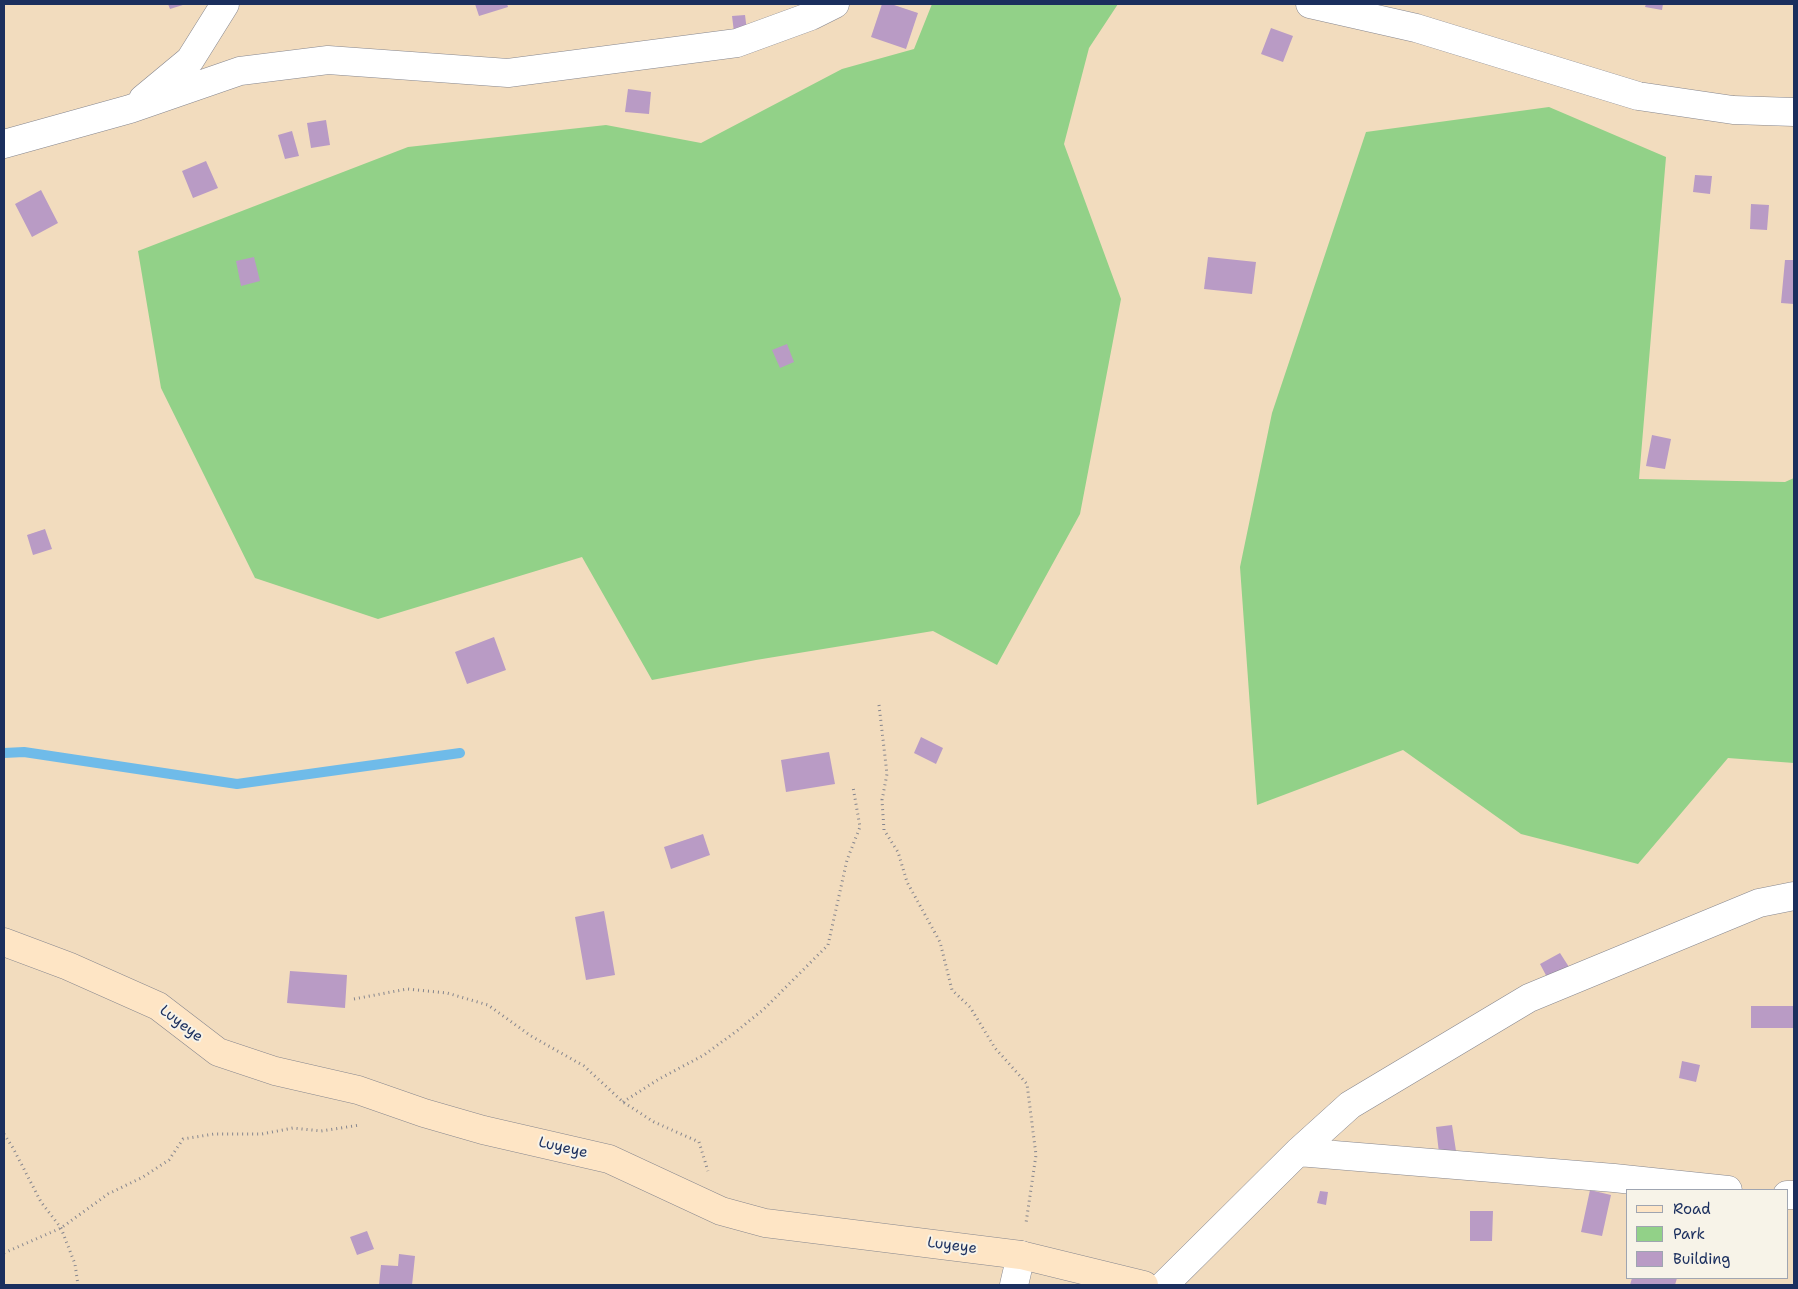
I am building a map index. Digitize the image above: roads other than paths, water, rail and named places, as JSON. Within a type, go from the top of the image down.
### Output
[{"type":"street","points":[[130,109],[190,60],[225,4]]},
{"type":"street","points":[[4,144],[130,109],[240,71],[328,60],[508,73],[737,43],[811,16],[835,4]]},
{"type":"street","points":[[1310,4],[1416,28],[1638,96],[1733,110],[1794,112]]},
{"type":"street","points":[[1164,1285],[1298,1152],[1350,1105],[1529,998],[1760,903],[1794,896]]},
{"type":"street","name":"Luyeye","points":[[4,942],[68,966],[158,1006],[218,1052],[275,1071],[358,1090],[424,1113],[482,1130],[609,1159],[721,1211],[765,1223],[1021,1255],[1144,1285]]},
{"type":"street","points":[[1298,1152],[1614,1178],[1718,1189]]},
{"type":"street","points":[[1014,1285],[1021,1255]]},
{"type":"waterway","points":[[4,753],[24,752],[237,784],[460,753]]}]
